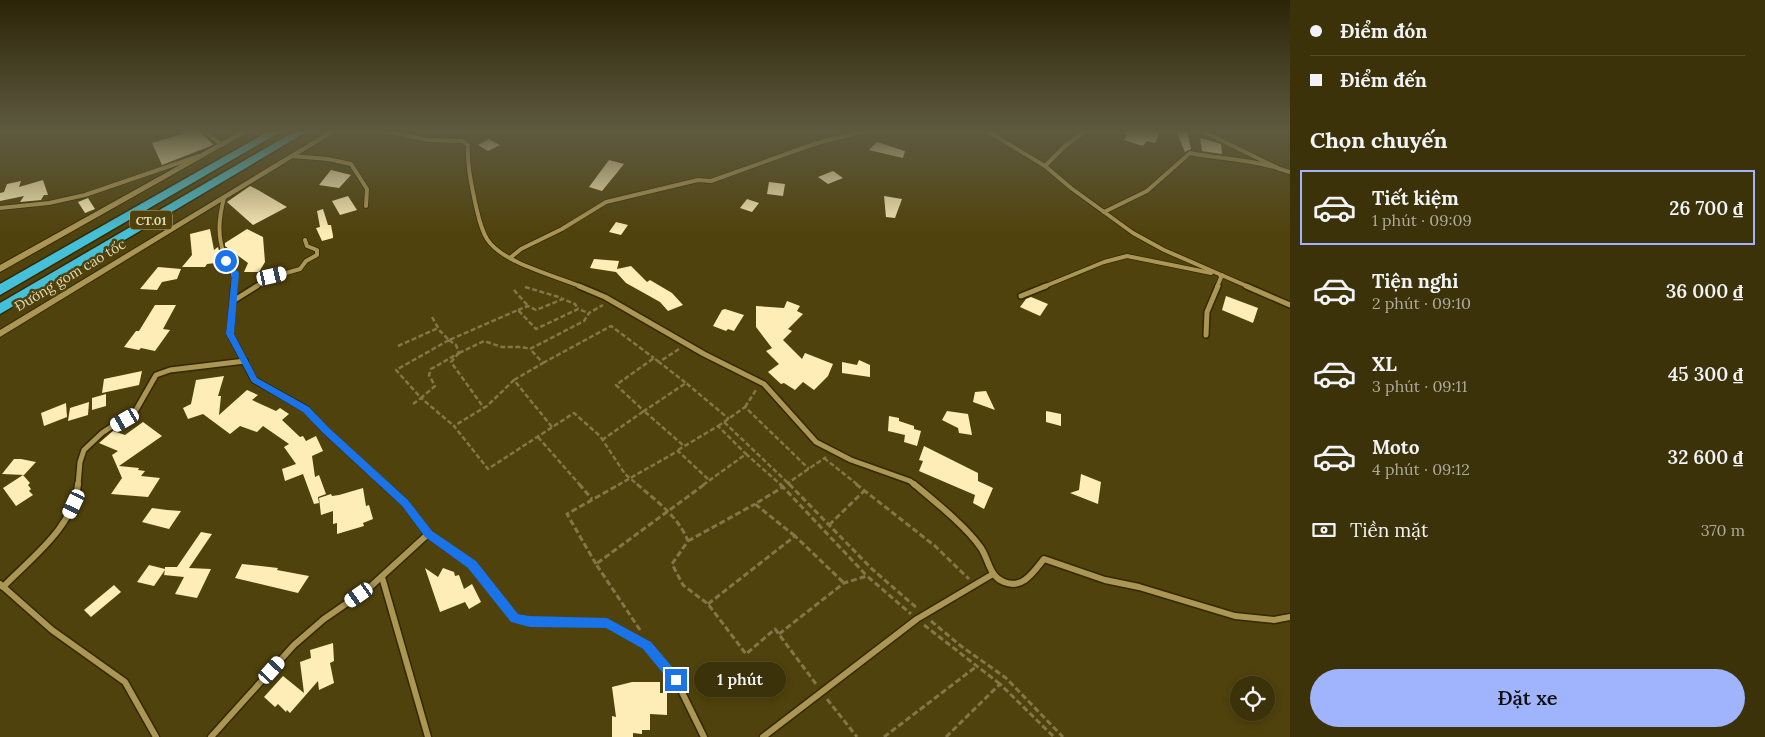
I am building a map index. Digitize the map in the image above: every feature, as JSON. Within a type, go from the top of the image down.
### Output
[{"type":"highway","name":"CT.01","points":[[0,290],[218,165]]},
{"type":"highway","name":"CT.01","points":[[0,309],[244,165]]},
{"type":"main road","points":[[0,269],[186,165]]},
{"type":"main road","name":"Đường gom cao tốc","points":[[0,334],[277,165]]},
{"type":"street","points":[[0,208],[49,203],[85,195],[172,165]]},
{"type":"street","points":[[352,165],[355,173],[367,189],[366,206]]},
{"type":"street","points":[[467,165],[480,223],[491,244],[510,258],[610,300],[766,386],[816,442],[851,460],[910,481],[939,505],[981,548],[993,574],[1004,582],[1014,584],[1029,578],[1044,559],[1105,580],[1139,587],[1193,605],[1244,617],[1283,619],[1290,616]]},
{"type":"street","points":[[510,258],[521,249],[562,229],[606,202],[698,180],[711,181],[755,165]]},
{"type":"street","points":[[1104,212],[1146,191],[1176,165]]},
{"type":"street","points":[[1270,165],[1290,172]]},
{"type":"street","points":[[1273,165],[1280,169]]},
{"type":"street","points":[[1045,166],[1119,224],[1164,250],[1290,305]]},
{"type":"street","points":[[224,198],[219,210],[219,238],[226,261],[235,273],[230,334],[254,380],[306,409],[326,431],[405,503],[428,534],[472,565],[515,618],[530,621],[607,623],[647,646],[676,680],[704,737]]},
{"type":"street","points":[[233,301],[272,276],[300,269],[308,259],[317,255],[317,250],[307,246],[304,240]]},
{"type":"street","points":[[1021,296],[1104,262],[1127,256],[1222,275]]},
{"type":"street","points":[[1206,335],[1207,312],[1222,275]]},
{"type":"street","points":[[156,737],[126,682],[52,630],[1,586],[65,522],[77,493],[80,462],[84,450],[102,433],[136,410],[156,375],[170,370],[244,361]]},
{"type":"street","points":[[211,737],[294,645],[324,619],[382,577],[428,534]]},
{"type":"street","points":[[763,737],[917,619],[993,574]]},
{"type":"street","points":[[382,577],[428,737]]},
{"type":"path","points":[[525,287],[563,299],[575,304],[578,309],[589,313]]},
{"type":"path","points":[[514,290],[528,306],[536,310],[563,299]]},
{"type":"path","points":[[530,349],[584,321],[589,313],[610,300]]},
{"type":"path","points":[[528,306],[449,340],[396,370],[421,398],[454,426],[488,469],[574,414],[602,440],[629,478],[667,510],[683,528],[688,541]]},
{"type":"path","points":[[518,310],[536,329],[578,309]]},
{"type":"path","points":[[432,317],[438,328],[456,345],[459,353]]},
{"type":"path","points":[[454,426],[484,408],[514,380],[611,326],[686,382],[729,419]]},
{"type":"path","points":[[398,346],[438,328]]},
{"type":"path","points":[[413,404],[435,386],[429,375],[431,369],[484,341],[499,347],[510,348],[522,345],[530,349],[543,363]]},
{"type":"path","points":[[659,362],[687,344]]},
{"type":"path","points":[[459,353],[451,362],[484,408]]},
{"type":"path","points":[[654,358],[616,385],[684,446]]},
{"type":"path","points":[[514,380],[552,427]]},
{"type":"path","points":[[602,440],[686,382]]},
{"type":"path","points":[[645,638],[596,564],[567,514],[729,419],[754,396],[754,391],[766,386]]},
{"type":"path","points":[[745,406],[809,469]]},
{"type":"path","points":[[724,422],[788,483],[872,569],[961,646],[1006,678],[1063,737]]},
{"type":"path","points":[[718,426],[782,487],[867,576],[917,619],[1000,684],[1054,737]]},
{"type":"path","points":[[538,437],[592,499]]},
{"type":"path","points":[[675,452],[678,450],[710,480]]},
{"type":"path","points":[[788,483],[835,452]]},
{"type":"path","points":[[596,564],[667,510],[746,454]]},
{"type":"path","points":[[824,458],[864,491],[903,518],[954,563],[975,586]]},
{"type":"path","points":[[782,487],[688,541],[672,564],[683,585],[708,604],[746,654],[775,628],[857,737]]},
{"type":"path","points":[[829,525],[864,491]]},
{"type":"path","points":[[755,504],[795,536],[844,583]]},
{"type":"path","points":[[708,604],[795,536]]},
{"type":"path","points":[[779,634],[844,583],[867,576]]},
{"type":"path","points":[[884,737],[977,666]]},
{"type":"path","points":[[947,737],[1000,684]]},
{"type":"building","points":[[605,165],[623,165],[602,191],[589,187]]},
{"type":"building","points":[[331,170],[351,175],[339,188],[319,185]]},
{"type":"building","points":[[833,171],[843,178],[828,184],[818,177]]},
{"type":"building","points":[[43,180],[48,195],[44,195],[41,200],[20,202],[24,196],[0,201],[0,193],[4,192],[7,184],[21,181],[19,187]]},
{"type":"building","points":[[769,182],[785,184],[783,196],[767,194]]},
{"type":"building","points":[[250,186],[287,207],[253,225],[227,202]]},
{"type":"building","points":[[348,196],[357,210],[340,215],[332,201]]},
{"type":"building","points":[[884,196],[902,199],[895,218],[886,217]]},
{"type":"building","points":[[88,198],[95,209],[85,213],[78,202]]},
{"type":"building","points":[[747,199],[759,203],[752,212],[740,208]]},
{"type":"building","points":[[323,209],[328,225],[331,225],[333,238],[322,241],[316,228],[320,227],[317,211]]},
{"type":"building","points":[[616,222],[628,225],[621,235],[609,232]]},
{"type":"building","points":[[210,229],[214,250],[218,247],[220,254],[216,263],[207,264],[205,267],[182,267],[192,255],[190,234]]},
{"type":"building","points":[[247,229],[263,237],[265,262],[259,272],[244,272],[248,263],[225,246],[225,243]]},
{"type":"building","points":[[594,259],[619,261],[617,269],[631,266],[647,282],[650,280],[672,293],[683,305],[668,311],[660,302],[626,283],[616,272],[590,268]]},
{"type":"building","points":[[158,267],[181,269],[177,279],[162,282],[157,290],[140,289]]},
{"type":"building","points":[[1226,296],[1258,308],[1253,323],[1222,310]]},
{"type":"building","points":[[1031,297],[1048,304],[1040,316],[1020,307],[1026,299]]},
{"type":"building","points":[[787,301],[800,306],[797,311],[803,314],[788,329],[792,331],[783,340],[802,359],[805,353],[833,364],[828,376],[814,390],[803,382],[795,390],[784,383],[781,384],[768,372],[779,364],[766,351],[772,348],[756,327],[756,306],[784,308]]},
{"type":"building","points":[[155,305],[176,305],[163,329],[170,330],[155,351],[124,347],[136,331],[139,331]]},
{"type":"building","points":[[725,309],[744,315],[734,331],[728,329],[726,331],[713,326],[722,310]]},
{"type":"building","points":[[859,360],[870,365],[870,377],[842,373],[842,362],[857,365]]},
{"type":"building","points":[[142,371],[139,385],[102,393],[104,379]]},
{"type":"building","points":[[224,376],[218,396],[221,396],[219,415],[247,390],[258,395],[252,400],[276,411],[280,408],[289,414],[282,420],[300,437],[303,436],[306,441],[316,436],[323,451],[312,456],[315,477],[319,475],[326,494],[318,497],[319,503],[314,504],[303,474],[285,481],[282,469],[296,464],[284,447],[289,444],[263,426],[257,432],[240,426],[230,434],[203,414],[188,419],[183,408],[191,404],[196,380]]},
{"type":"building","points":[[986,391],[995,410],[973,402],[975,392]]},
{"type":"building","points":[[106,394],[106,406],[92,410],[92,398]]},
{"type":"building","points":[[89,402],[88,415],[68,421],[70,408]]},
{"type":"building","points":[[66,403],[67,417],[44,426],[41,413]]},
{"type":"building","points":[[947,411],[968,414],[972,435],[959,433],[958,428],[942,420]]},
{"type":"building","points":[[1046,411],[1061,414],[1061,426],[1046,422]]},
{"type":"building","points":[[889,416],[899,418],[899,421],[914,426],[914,429],[921,431],[917,446],[904,442],[905,435],[888,431]]},
{"type":"building","points":[[143,422],[162,436],[119,466],[139,468],[138,470],[145,471],[141,476],[160,478],[148,497],[111,494],[122,478],[112,455],[118,451],[99,443],[113,431],[125,435]]},
{"type":"building","points":[[924,446],[978,473],[978,481],[993,488],[984,509],[973,503],[975,495],[919,471],[923,461],[919,460]]},
{"type":"building","points":[[14,459],[36,462],[24,475],[2,474]]},
{"type":"building","points":[[1081,474],[1101,482],[1098,504],[1070,493],[1079,490]]},
{"type":"building","points":[[23,475],[30,483],[28,485],[31,489],[29,491],[33,495],[16,506],[3,488]]},
{"type":"building","points":[[363,488],[366,506],[369,505],[373,519],[363,523],[364,526],[337,534],[337,523],[333,524],[333,511],[321,515],[319,498],[331,494],[332,496],[339,495]]},
{"type":"building","points":[[152,508],[181,511],[169,529],[142,522]]},
{"type":"building","points":[[201,532],[212,534],[189,568],[211,569],[197,598],[175,594],[184,577],[164,575],[165,570],[154,586],[137,582],[149,565],[165,569],[165,567],[177,567]]},
{"type":"building","points":[[242,564],[278,568],[277,570],[309,576],[298,593],[235,578]]},
{"type":"building","points":[[425,568],[438,577],[443,568],[454,572],[455,576],[459,575],[464,589],[472,584],[481,602],[469,609],[465,602],[440,612]]},
{"type":"building","points":[[114,585],[121,592],[91,617],[84,610]]},
{"type":"building","points":[[333,643],[334,661],[330,663],[334,683],[319,690],[318,681],[290,713],[287,710],[286,712],[278,704],[275,707],[264,697],[283,676],[304,693],[300,662],[311,658],[310,650]]},
{"type":"building","points":[[632,682],[660,682],[660,693],[667,693],[667,715],[650,714],[650,730],[642,730],[642,734],[633,733],[633,737],[612,737],[612,716],[616,717],[612,687]]},
{"type":"route","points":[[226,261],[235,273],[230,334],[254,380],[306,409],[326,431],[405,503],[428,534],[472,565],[507,612],[515,618],[530,621],[559,620],[607,623],[647,646],[676,680]]}]
